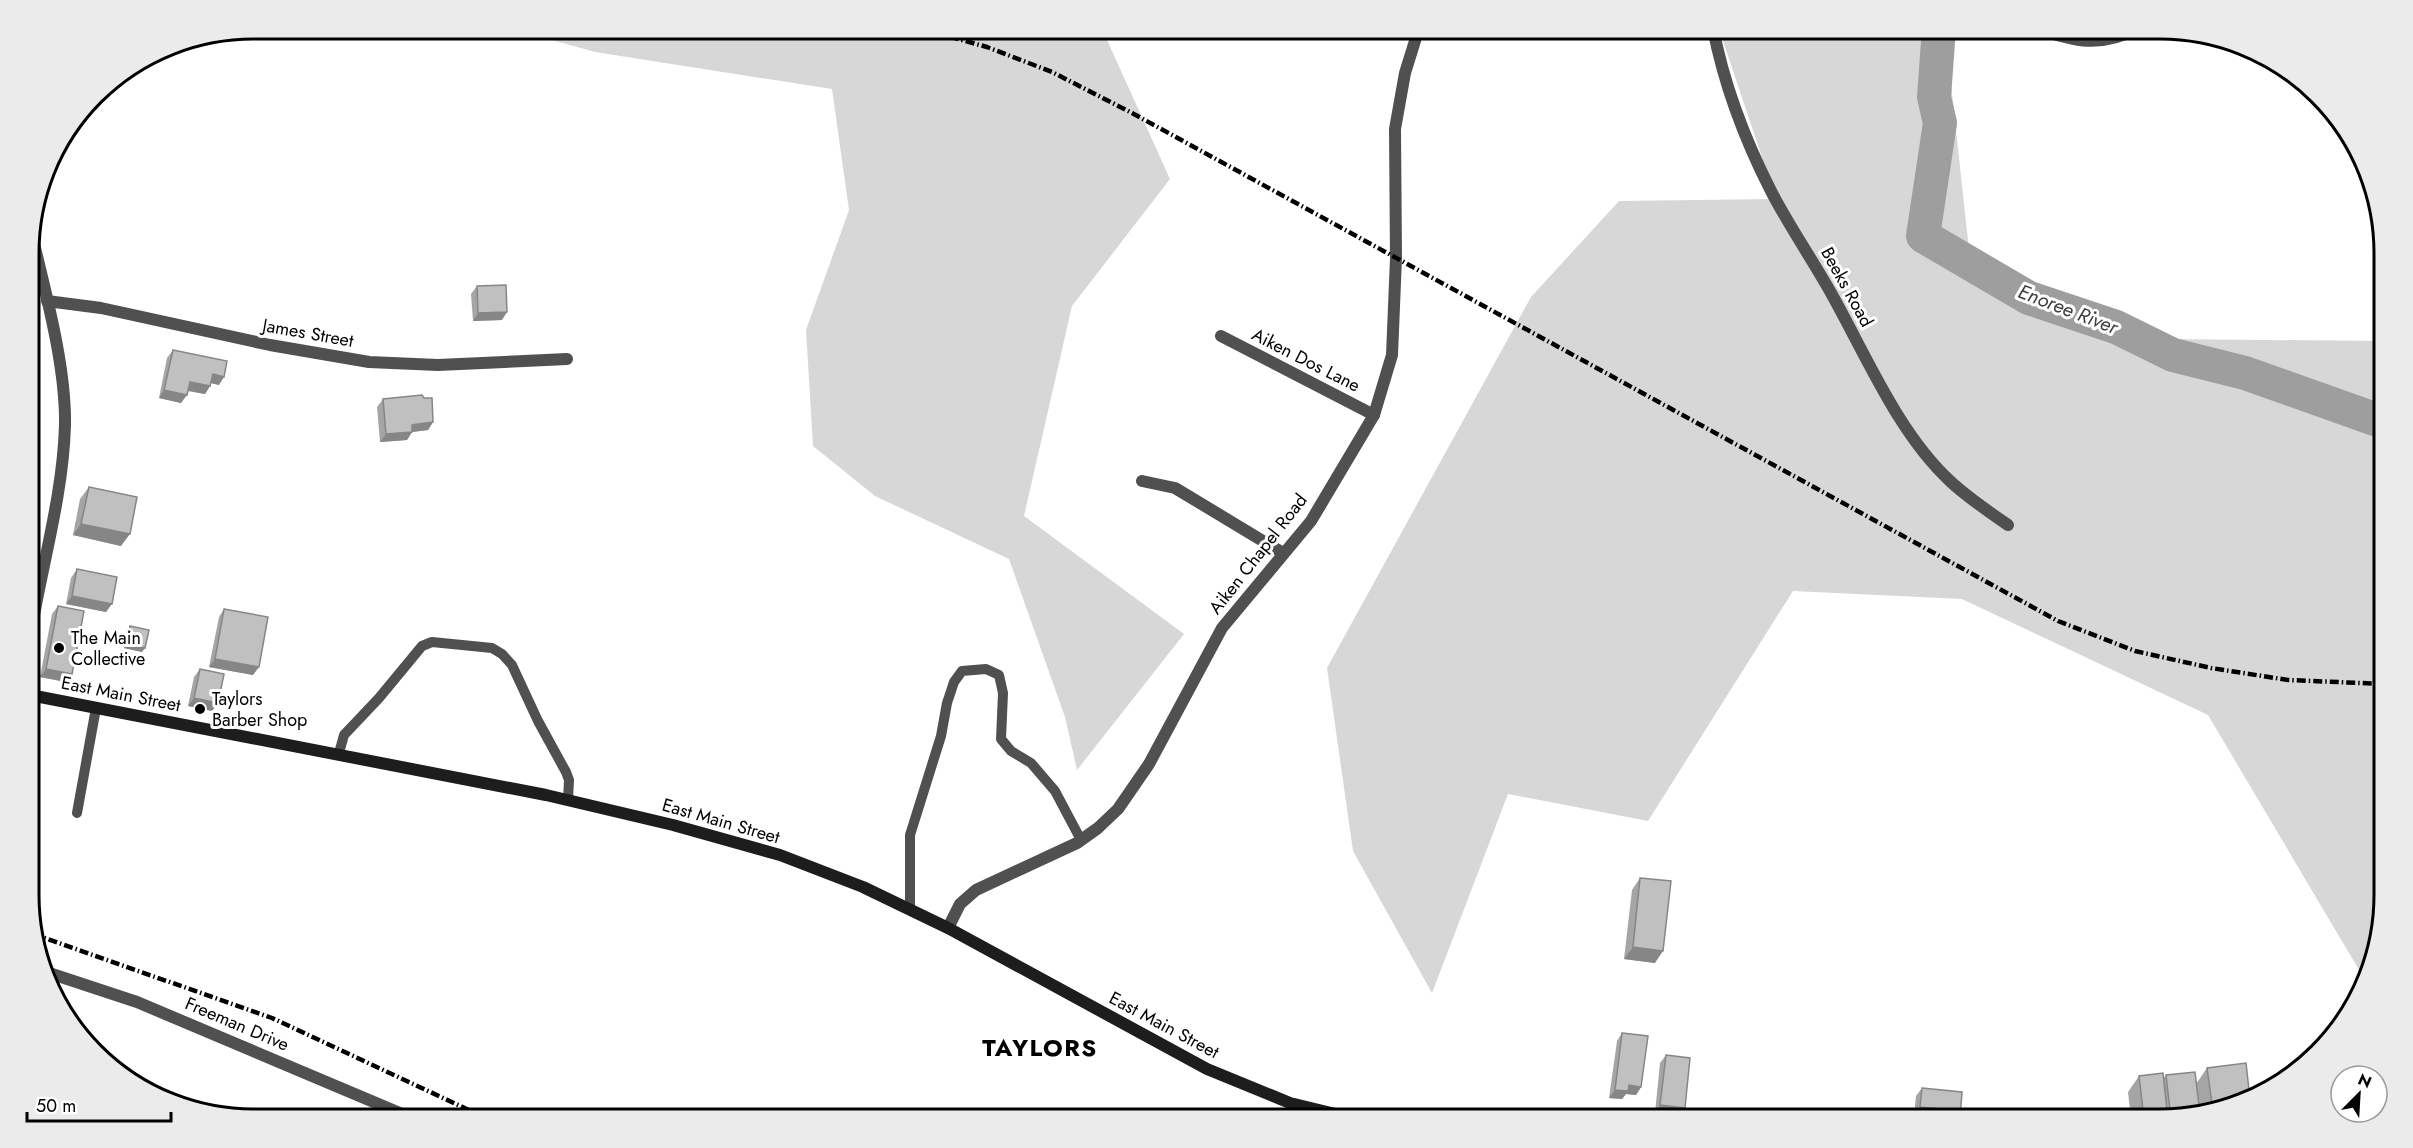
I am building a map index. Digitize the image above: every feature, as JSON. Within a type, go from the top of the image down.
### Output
[{"type":"street","name":"Aiken Chapel Road","points":[[948,928],[960,904],[976,890],[1081,840],[1118,809],[1172,723],[1191,682],[1222,628],[1311,521],[1374,415],[1392,355],[1396,258],[1395,129],[1405,73],[1416,39]]},
{"type":"street","name":"Beeks Road","points":[[1715,39],[1721,64],[1753,154],[1772,193],[1831,292],[1887,397],[1948,480],[2008,525]]},
{"type":"street","points":[[2069,39],[2095,42],[2107,39]]},
{"type":"street","points":[[39,266],[63,392],[65,425],[59,492],[39,593]]},
{"type":"street","name":"James Street","points":[[47,300],[101,308],[270,345],[369,362],[438,365],[567,359]]},
{"type":"street","name":"Aiken Dos Lane","points":[[1221,336],[1374,415]]},
{"type":"street","points":[[1142,481],[1175,488],[1283,553]]},
{"type":"street","name":"East Main Street","points":[[39,697],[339,753],[568,800],[673,825],[780,855],[863,887],[948,928],[1207,1069],[1290,1103],[1315,1109]]},
{"type":"street","name":"Freeman Drive","points":[[54,975],[147,1006],[379,1109]]},
{"type":"lane","points":[[339,753],[344,735],[379,698],[422,646],[432,642],[492,648],[502,654],[512,665],[538,721],[566,772],[569,780],[568,800]]},
{"type":"lane","points":[[910,909],[910,835],[941,736],[947,704],[954,682],[962,671],[986,669],[999,675],[1003,693],[1001,738],[1011,751],[1031,763],[1055,791],[1081,840]]},
{"type":"lane","points":[[77,813],[96,708]]},
{"type":"shaded area","points":[[549,39],[1107,39],[1170,179],[1072,306],[1024,516],[1184,634],[1077,770],[1065,717],[1009,559],[875,496],[813,446],[806,330],[849,210],[832,89],[595,52]]},
{"type":"shaded area","points":[[1722,39],[1946,39],[1970,259],[2165,339],[2374,341],[2374,909],[2370,937],[2360,972],[2208,715],[1962,599],[1793,591],[1648,821],[1508,794],[1432,993],[1353,851],[1327,668],[1531,297],[1619,201],[1776,199]]},
{"type":"building","points":[[506,285],[507,312],[478,313],[477,286]]},
{"type":"building","points":[[173,350],[227,361],[224,377],[213,374],[210,386],[190,382],[187,395],[164,390]]},
{"type":"building","points":[[422,395],[424,398],[432,398],[433,422],[412,425],[412,432],[386,434],[383,399]]},
{"type":"building","points":[[89,487],[137,497],[130,534],[81,524]]},
{"type":"building","points":[[77,569],[117,577],[112,604],[72,596]]},
{"type":"building","name":"The Main Collective","points":[[58,606],[84,611],[72,674],[46,669]]},
{"type":"building","points":[[224,609],[268,617],[259,667],[215,659]]},
{"type":"building","points":[[130,626],[149,630],[145,648],[127,644]]},
{"type":"building","points":[[200,669],[224,674],[218,703],[194,698]]},
{"type":"building","points":[[1640,878],[1671,881],[1663,951],[1633,947]]},
{"type":"building","points":[[1622,1033],[1648,1036],[1641,1087],[1629,1085],[1628,1091],[1615,1090]]},
{"type":"building","points":[[1666,1055],[1690,1058],[1685,1108],[1660,1105]]},
{"type":"building","points":[[2246,1063],[2249,1090],[2212,1103],[2207,1068]]},
{"type":"building","points":[[2195,1072],[2199,1105],[2170,1109],[2166,1075]]},
{"type":"building","points":[[2163,1073],[2167,1109],[2143,1109],[2139,1076]]},
{"type":"building","points":[[1922,1088],[1962,1092],[1961,1109],[1920,1107]]},
{"type":"waterway","name":"Enoree River","points":[[1938,39],[1934,97],[1940,123],[1923,236],[2029,298],[2116,327],[2173,355],[2245,373],[2374,419]]},
{"type":"railway","points":[[958,39],[987,47],[1052,72],[1132,113],[2058,621],[2135,651],[2211,668],[2288,680],[2374,684]]},
{"type":"railway","points":[[43,938],[272,1018],[467,1109]]},
{"type":"place","name":"The Main Collective","points":[[59,648]]},
{"type":"place","name":"Taylors Barber Shop","points":[[200,709]]},
{"type":"district","name":"TAYLORS","points":[[1040,1048]]}]
